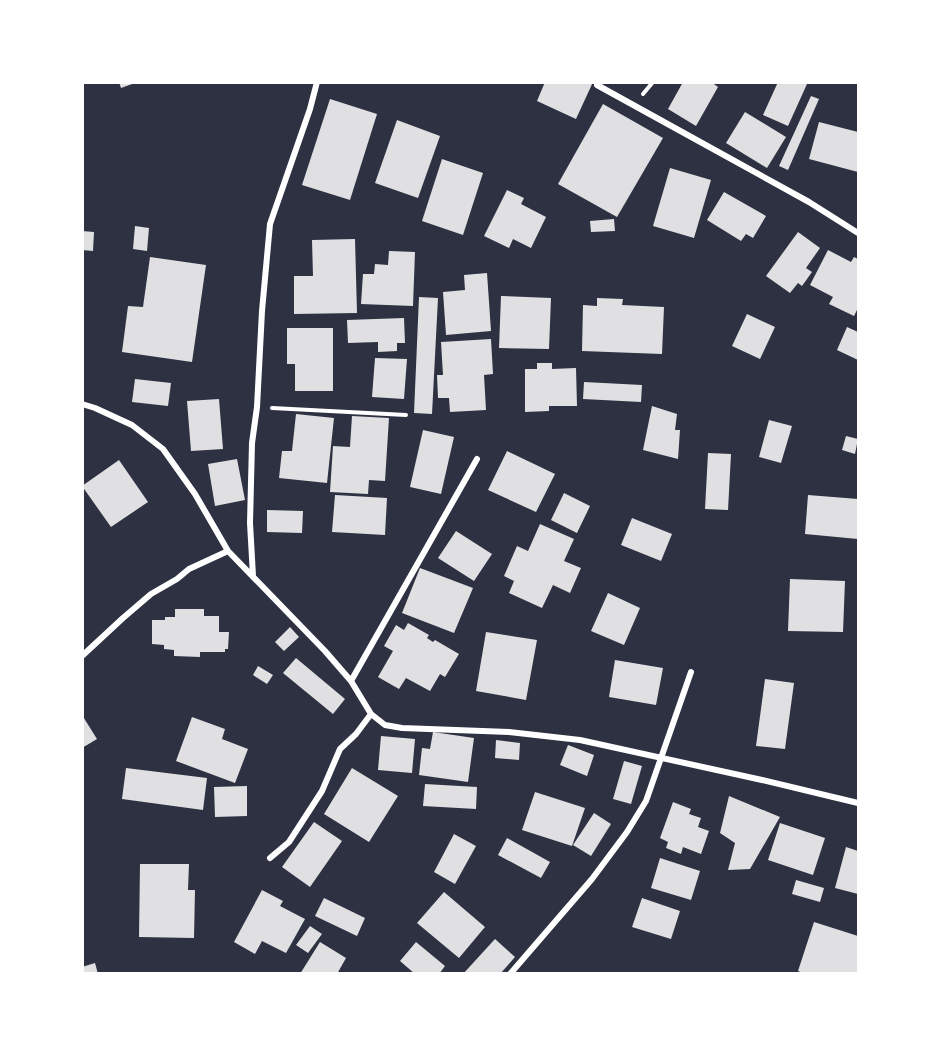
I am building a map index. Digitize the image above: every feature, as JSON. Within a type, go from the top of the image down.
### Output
[{"type":"street","points":[[253,577],[250,481],[270,224],[310,109],[317,82]]},
{"type":"street","points":[[597,85],[809,202],[858,233]]},
{"type":"street","points":[[82,404],[132,425],[163,449],[195,494],[228,550],[325,651],[351,681],[371,714],[385,726],[509,732],[580,741],[858,803]]},
{"type":"street","points":[[351,681],[477,459]]},
{"type":"street","points":[[82,656],[151,594],[177,579],[189,568],[228,550]]},
{"type":"street","points":[[510,974],[592,879],[627,832],[646,801],[691,672]]},
{"type":"street","points":[[270,858],[289,842],[322,791],[340,750],[371,714]]},
{"type":"path","points":[[257,407],[406,415]]},
{"type":"building","points":[[119,82],[135,82],[135,83],[121,88]]},
{"type":"building","points":[[545,82],[593,82],[576,119],[537,101]]},
{"type":"building","points":[[683,82],[711,82],[718,87],[696,126],[668,109]]},
{"type":"building","points":[[778,82],[807,84],[788,126],[763,115]]},
{"type":"building","points":[[811,96],[819,99],[788,170],[779,166]]},
{"type":"building","points":[[330,99],[377,114],[350,200],[302,185]]},
{"type":"building","points":[[603,104],[663,138],[617,217],[558,184]]},
{"type":"building","points":[[745,112],[786,137],[767,168],[726,143]]},
{"type":"building","points":[[397,120],[440,136],[418,198],[375,183]]},
{"type":"building","points":[[819,122],[858,132],[858,172],[809,159]]},
{"type":"building","points":[[442,159],[483,173],[463,235],[422,221]]},
{"type":"building","points":[[670,168],[711,180],[694,238],[653,226]]},
{"type":"building","points":[[507,190],[524,198],[521,204],[546,217],[531,248],[513,239],[509,248],[484,236]]},
{"type":"building","points":[[724,192],[766,216],[753,238],[746,234],[741,241],[707,220]]},
{"type":"building","points":[[614,219],[615,231],[591,232],[590,221]]},
{"type":"building","points":[[135,226],[149,228],[147,251],[133,249]]},
{"type":"building","points":[[82,231],[94,232],[93,251],[82,250]]},
{"type":"building","points":[[798,232],[820,248],[806,268],[812,272],[802,286],[798,283],[790,293],[766,276]]},
{"type":"building","points":[[355,239],[357,313],[294,314],[294,276],[313,276],[312,240]]},
{"type":"building","points":[[828,250],[851,262],[854,257],[858,259],[858,308],[854,316],[829,304],[833,297],[810,285]]},
{"type":"building","points":[[389,251],[415,252],[413,306],[361,304],[363,274],[374,274],[375,264],[388,265]]},
{"type":"building","points":[[150,257],[206,265],[192,362],[122,352],[128,306],[143,307]]},
{"type":"building","points":[[487,273],[491,331],[446,335],[443,292],[465,290],[464,275]]},
{"type":"building","points":[[501,296],[551,298],[549,349],[499,348]]},
{"type":"building","points":[[419,297],[438,298],[432,414],[414,413]]},
{"type":"building","points":[[597,298],[623,299],[622,305],[664,307],[662,354],[582,351],[583,305],[597,306]]},
{"type":"building","points":[[747,314],[775,327],[760,359],[732,346]]},
{"type":"building","points":[[404,318],[405,343],[397,343],[397,351],[378,352],[378,342],[348,343],[347,320]]},
{"type":"building","points":[[847,327],[858,332],[858,360],[837,350]]},
{"type":"building","points":[[287,328],[333,328],[333,391],[295,391],[295,364],[287,364]]},
{"type":"building","points":[[491,339],[493,374],[484,375],[486,410],[450,412],[449,398],[438,398],[437,375],[443,375],[441,342]]},
{"type":"building","points":[[375,358],[407,359],[404,399],[372,397]]},
{"type":"building","points":[[537,363],[552,363],[552,369],[576,368],[577,406],[549,406],[549,411],[525,412],[525,369],[537,369]]},
{"type":"building","points":[[135,379],[171,383],[168,406],[132,402]]},
{"type":"building","points":[[584,382],[642,385],[641,402],[583,399]]},
{"type":"building","points":[[219,399],[223,449],[191,451],[187,401]]},
{"type":"building","points":[[652,406],[677,414],[675,430],[680,430],[678,459],[643,450]]},
{"type":"building","points":[[296,414],[334,418],[327,483],[279,478],[282,451],[292,451]]},
{"type":"building","points":[[352,416],[389,418],[385,481],[369,480],[368,494],[330,492],[333,446],[350,447]]},
{"type":"building","points":[[769,420],[792,426],[781,463],[759,457]]},
{"type":"building","points":[[423,430],[454,437],[441,494],[410,487]]},
{"type":"building","points":[[846,436],[858,439],[855,454],[842,450]]},
{"type":"building","points":[[507,451],[555,474],[536,512],[488,490]]},
{"type":"building","points":[[708,453],[731,454],[728,510],[705,509]]},
{"type":"building","points":[[237,459],[245,500],[215,506],[208,464]]},
{"type":"building","points":[[119,460],[148,502],[111,527],[82,486]]},
{"type":"building","points":[[564,493],[590,506],[577,533],[551,520]]},
{"type":"building","points":[[335,495],[387,498],[385,535],[332,532]]},
{"type":"building","points":[[808,495],[858,499],[858,539],[805,534]]},
{"type":"building","points":[[267,510],[303,511],[302,533],[267,532]]},
{"type":"building","points":[[632,518],[672,534],[661,561],[621,545]]},
{"type":"building","points":[[540,524],[574,539],[564,561],[581,568],[570,593],[553,585],[542,608],[509,593],[514,581],[504,576],[517,546],[528,551]]},
{"type":"building","points":[[456,531],[492,554],[474,581],[438,558]]},
{"type":"building","points":[[420,568],[473,588],[454,633],[402,613]]},
{"type":"building","points":[[790,579],[845,581],[843,632],[788,631]]},
{"type":"building","points":[[608,593],[640,608],[624,645],[591,631]]},
{"type":"building","points":[[175,609],[204,609],[204,616],[219,616],[219,632],[229,632],[228,649],[225,649],[225,652],[200,652],[200,657],[174,656],[174,650],[164,649],[164,645],[152,644],[152,620],[175,617]]},
{"type":"building","points":[[408,623],[429,635],[427,638],[433,642],[435,640],[459,654],[445,677],[440,674],[430,691],[406,678],[399,689],[378,677],[393,651],[384,646],[396,625],[404,630]]},
{"type":"building","points":[[290,627],[299,637],[284,651],[275,642]]},
{"type":"building","points":[[486,632],[537,640],[526,700],[476,691]]},
{"type":"building","points":[[296,658],[345,699],[333,714],[283,673]]},
{"type":"building","points":[[615,660],[663,668],[656,705],[609,697]]},
{"type":"building","points":[[258,666],[273,675],[267,684],[253,675]]},
{"type":"building","points":[[765,679],[794,683],[785,749],[756,746]]},
{"type":"building","points":[[82,715],[97,739],[82,748]]},
{"type":"building","points":[[192,717],[225,729],[222,739],[248,749],[235,783],[176,761]]},
{"type":"building","points":[[433,732],[474,738],[468,782],[419,775],[422,748],[430,749]]},
{"type":"building","points":[[381,736],[415,739],[412,773],[378,770]]},
{"type":"building","points":[[496,740],[520,743],[519,760],[495,758]]},
{"type":"building","points":[[568,745],[594,755],[587,776],[560,765]]},
{"type":"building","points":[[624,761],[642,766],[631,804],[613,799]]},
{"type":"building","points":[[126,768],[207,778],[203,810],[122,799]]},
{"type":"building","points":[[352,768],[398,796],[369,842],[324,814]]},
{"type":"building","points":[[425,784],[477,787],[476,809],[423,806]]},
{"type":"building","points":[[247,786],[247,816],[215,817],[214,787]]},
{"type":"building","points":[[535,792],[585,808],[572,846],[522,830]]},
{"type":"building","points":[[729,796],[780,817],[750,869],[728,870],[735,843],[720,833]]},
{"type":"building","points":[[673,802],[691,809],[689,814],[701,818],[698,827],[709,831],[701,854],[683,847],[681,854],[666,848],[668,842],[660,838]]},
{"type":"building","points":[[594,813],[611,824],[591,856],[573,845]]},
{"type":"building","points":[[314,822],[342,841],[310,887],[282,867]]},
{"type":"building","points":[[780,823],[825,838],[813,875],[768,860]]},
{"type":"building","points":[[454,834],[476,846],[455,884],[434,872]]},
{"type":"building","points":[[507,838],[550,862],[541,878],[498,855]]},
{"type":"building","points":[[846,847],[858,851],[858,894],[835,888]]},
{"type":"building","points":[[660,858],[700,871],[691,900],[651,888]]},
{"type":"building","points":[[140,864],[189,864],[188,890],[195,890],[194,938],[139,937]]},
{"type":"building","points":[[796,880],[824,888],[820,902],[792,894]]},
{"type":"building","points":[[262,890],[283,901],[280,906],[305,919],[286,953],[262,941],[255,954],[234,942]]},
{"type":"building","points":[[444,892],[485,927],[459,958],[417,923]]},
{"type":"building","points":[[324,898],[365,918],[357,936],[315,916]]},
{"type":"building","points":[[642,898],[680,911],[671,939],[632,927]]},
{"type":"building","points":[[814,922],[858,936],[858,974],[805,974],[798,971]]},
{"type":"building","points":[[310,926],[322,934],[308,953],[296,945]]},
{"type":"building","points":[[495,939],[515,957],[500,974],[463,974]]},
{"type":"building","points":[[320,942],[346,958],[337,974],[300,974]]},
{"type":"building","points":[[416,942],[445,966],[439,974],[415,974],[400,961]]},
{"type":"building","points":[[95,963],[98,974],[82,974],[82,967]]}]
